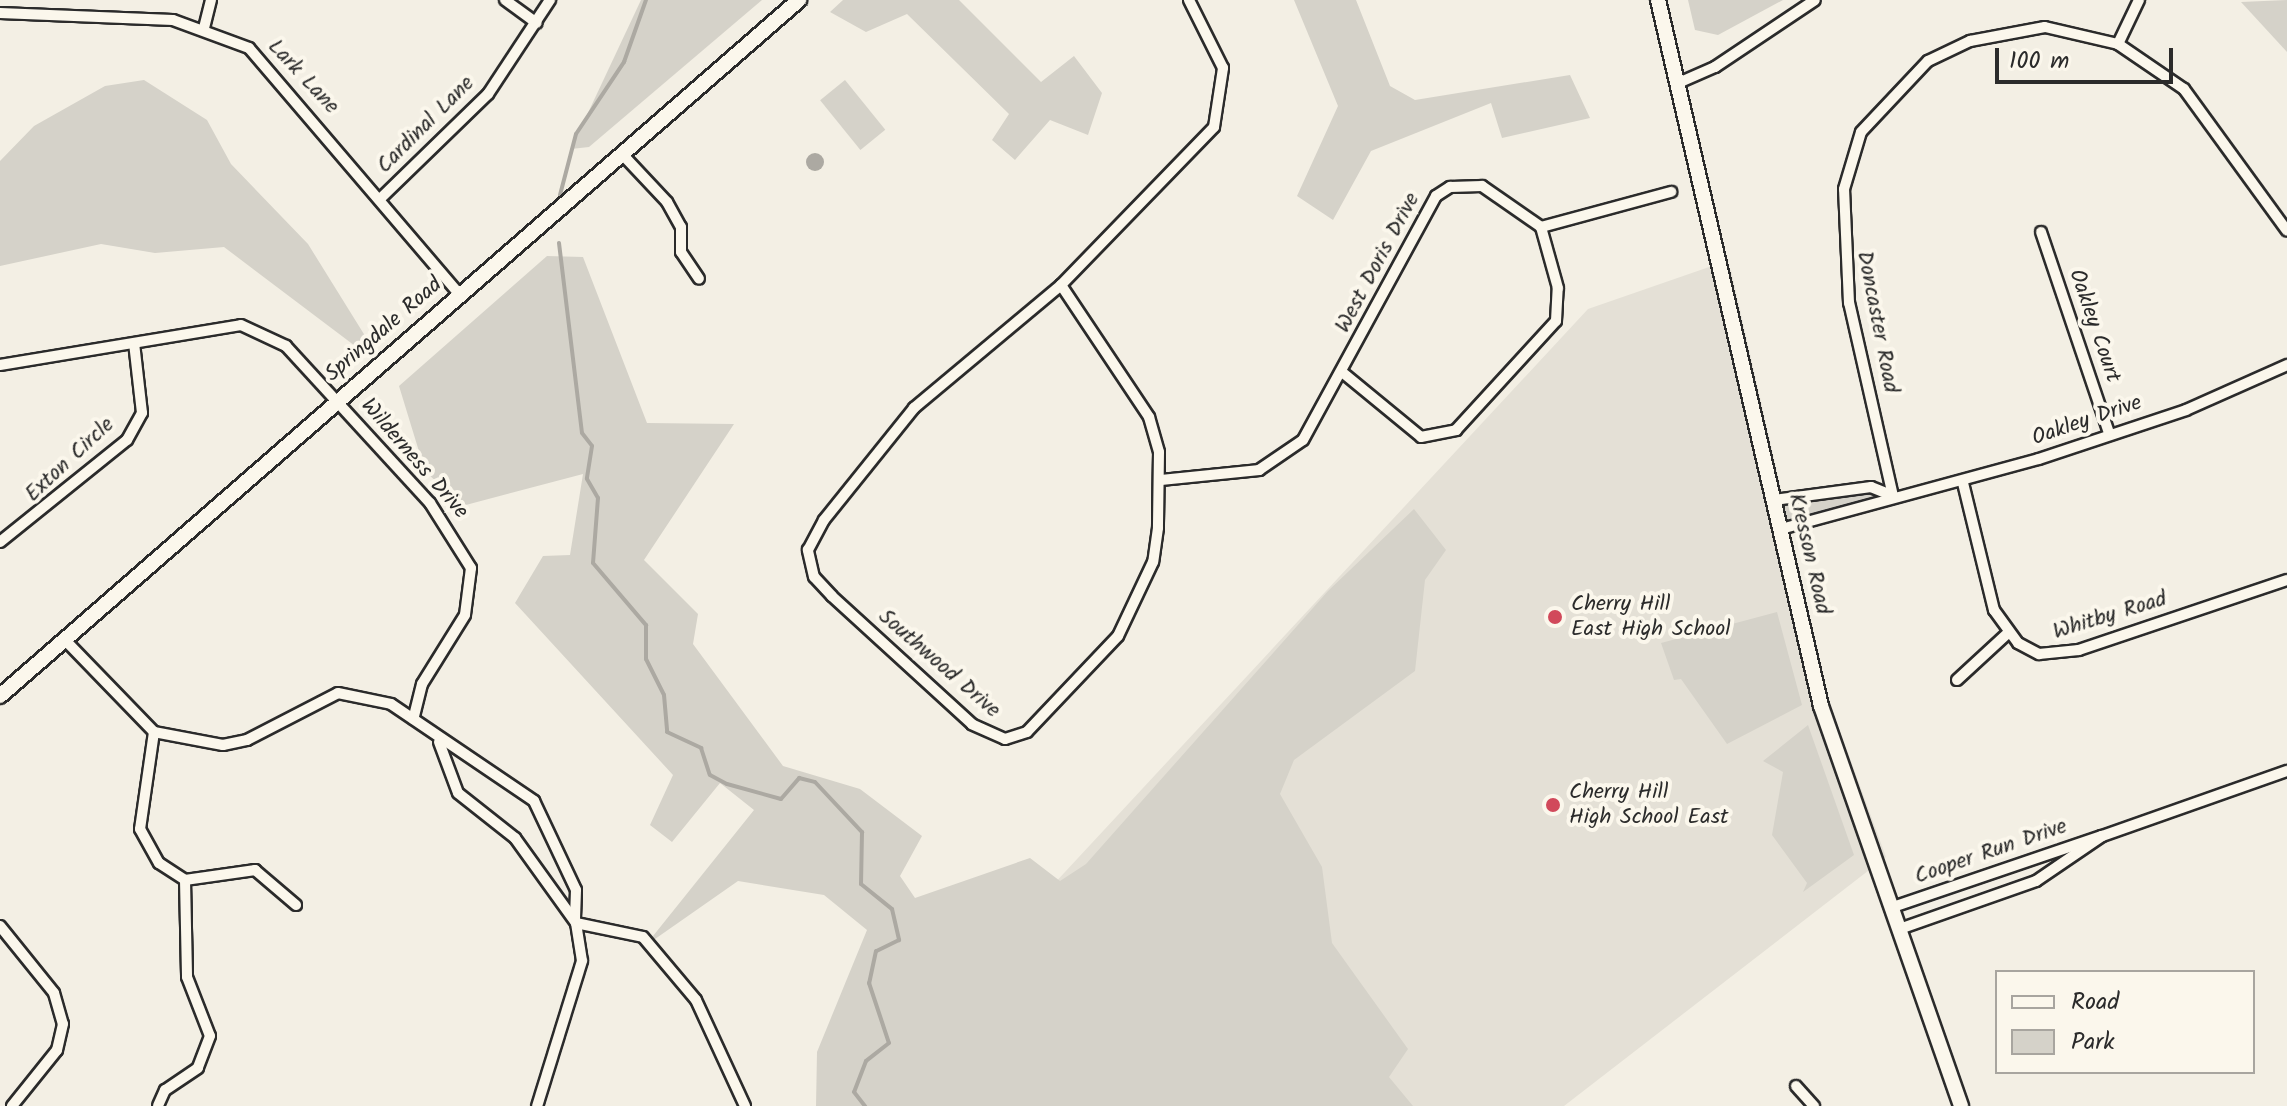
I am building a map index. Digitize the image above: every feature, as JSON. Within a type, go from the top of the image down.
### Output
[{"type":"street","points":[[204,28],[211,0]]},
{"type":"street","points":[[505,0],[537,23]]},
{"type":"street","name":"Cardinal Lane","points":[[382,197],[488,94],[550,0]]},
{"type":"street","name":"Springdale Road","points":[[0,696],[799,0]]},
{"type":"street","name":"Southwood Drive","points":[[1061,285],[1149,417],[1161,480],[1153,562],[1124,626],[1017,738],[992,737],[972,724],[814,577],[808,550],[819,528],[914,408],[1061,285],[1199,148],[1218,119],[1223,68],[1189,0]]},
{"type":"street","name":"Kresson Road","points":[[1658,0],[1821,706],[1961,1106]]},
{"type":"street","points":[[1676,84],[1715,67],[1815,0]]},
{"type":"street","points":[[2118,44],[2139,0]]},
{"type":"street","name":"Lark Lane","points":[[0,13],[173,20],[204,28],[249,48],[277,72],[459,294]]},
{"type":"street","name":"Doncaster Road","points":[[1893,496],[1842,260],[1844,189],[1861,132],[1928,61],[1970,41],[2045,27],[2118,44],[2184,89],[2287,231]]},
{"type":"street","points":[[622,154],[667,202],[681,227],[681,252],[699,279]]},
{"type":"street","name":"West Doris Drive","points":[[1161,480],[1232,476],[1274,461],[1303,440],[1436,196],[1450,187],[1482,186],[1541,227]]},
{"type":"street","points":[[1342,372],[1421,437],[1456,430],[1556,321],[1558,288],[1541,227],[1671,192]]},
{"type":"street","name":"Oakley Court","points":[[2041,232],[2109,433]]},
{"type":"street","points":[[0,365],[241,325],[266,331],[337,401]]},
{"type":"street","name":"Exton Circle","points":[[0,542],[127,440],[142,413],[134,343]]},
{"type":"street","name":"Oakley Drive","points":[[1893,496],[1963,483],[2186,410],[2287,365]]},
{"type":"street","name":"Wilderness Drive","points":[[337,401],[430,503],[471,568],[465,615],[422,684],[413,719]]},
{"type":"street","points":[[1957,680],[2008,633],[1994,610],[1963,483]]},
{"type":"street","points":[[1774,500],[1871,487],[1893,496]]},
{"type":"street","points":[[1781,529],[1875,509],[1893,496]]},
{"type":"street","name":"Whitby Road","points":[[2008,633],[2053,656],[2287,580]]},
{"type":"street","points":[[65,640],[154,732],[223,745],[247,740],[338,693],[355,691],[413,719],[439,742],[458,793],[515,838],[576,921],[643,937],[696,1000],[745,1106]]},
{"type":"street","points":[[154,732],[140,829],[159,863],[185,880],[255,870],[296,905]]},
{"type":"street","points":[[439,742],[460,747],[534,801],[576,890],[576,921],[582,961],[537,1106]]},
{"type":"street","name":"Cooper Run Drive","points":[[1893,907],[2287,771]]},
{"type":"street","name":"Cooper Run Drive","points":[[1900,929],[2036,881],[2102,836]]},
{"type":"street","points":[[158,1106],[165,1090],[198,1068],[210,1036],[187,977],[185,880]]},
{"type":"street","points":[[0,926],[62,1012],[57,1050],[12,1106]]},
{"type":"street","points":[[1796,1086],[1814,1106]]},
{"type":"shaded area","points":[[815,153],[824,162],[815,171],[806,162]]},
{"type":"shaded area","name":"Cherry Hill East High School","points":[[1712,266],[1731,270],[1830,704],[1886,857],[1564,1106],[885,1106],[1012,929],[1588,309]]},
{"type":"green space","points":[[641,0],[762,0],[589,147],[571,149]]},
{"type":"green space","points":[[843,0],[959,0],[1041,82],[1074,56],[1102,93],[1088,135],[1050,120],[1015,160],[992,140],[1009,114],[907,14],[866,32],[830,12]]},
{"type":"green space","points":[[1294,0],[1356,0],[1390,86],[1415,100],[1570,75],[1590,118],[1502,138],[1491,103],[1371,151],[1333,220],[1297,196],[1338,106]]},
{"type":"green space","points":[[1688,0],[1783,0],[1718,35],[1695,30]]},
{"type":"green space","points":[[2287,0],[2287,52],[2241,2]]},
{"type":"green space","points":[[144,80],[207,120],[231,164],[308,244],[367,339],[371,358],[224,247],[155,253],[101,244],[0,266],[0,161],[34,126],[105,86]]},
{"type":"green space","points":[[845,80],[885,130],[860,150],[820,100]]},
{"type":"green space","points":[[547,256],[583,257],[647,423],[734,424],[644,560],[698,614],[693,644],[783,766],[860,789],[922,836],[900,876],[915,898],[1030,858],[1060,881],[1086,864],[1328,591],[1414,509],[1446,550],[1425,580],[1415,671],[1294,760],[1280,794],[1322,867],[1332,943],[1408,1049],[1389,1077],[1413,1106],[816,1106],[817,1052],[867,930],[824,895],[738,881],[645,946],[754,810],[720,783],[672,842],[650,825],[673,775],[515,603],[543,556],[570,555],[583,474],[462,506],[425,471],[399,386]]},
{"type":"green space","points":[[1871,487],[1893,496],[1875,509],[1781,529],[1774,500]]},
{"type":"green space","points":[[1777,612],[1802,705],[1727,744],[1681,679],[1674,680],[1661,643]]},
{"type":"green space","points":[[1808,725],[1854,855],[1803,892],[1807,883],[1772,835],[1783,772],[1763,761]]},
{"type":"waterway","points":[[560,195],[576,134],[624,62],[646,0]]},
{"type":"waterway","points":[[559,243],[582,433],[592,446],[587,479],[598,498],[593,563],[646,625],[646,659],[664,695],[667,732],[701,748],[710,775],[727,784],[781,799],[799,778],[815,782],[862,832],[861,884],[892,909],[899,940],[876,951],[869,983],[889,1043],[866,1061],[854,1092],[865,1106]]},
{"type":"place","name":"Cherry Hill East High School","points":[[1555,617]]},
{"type":"place","name":"Cherry Hill High School East","points":[[1553,805]]}]
